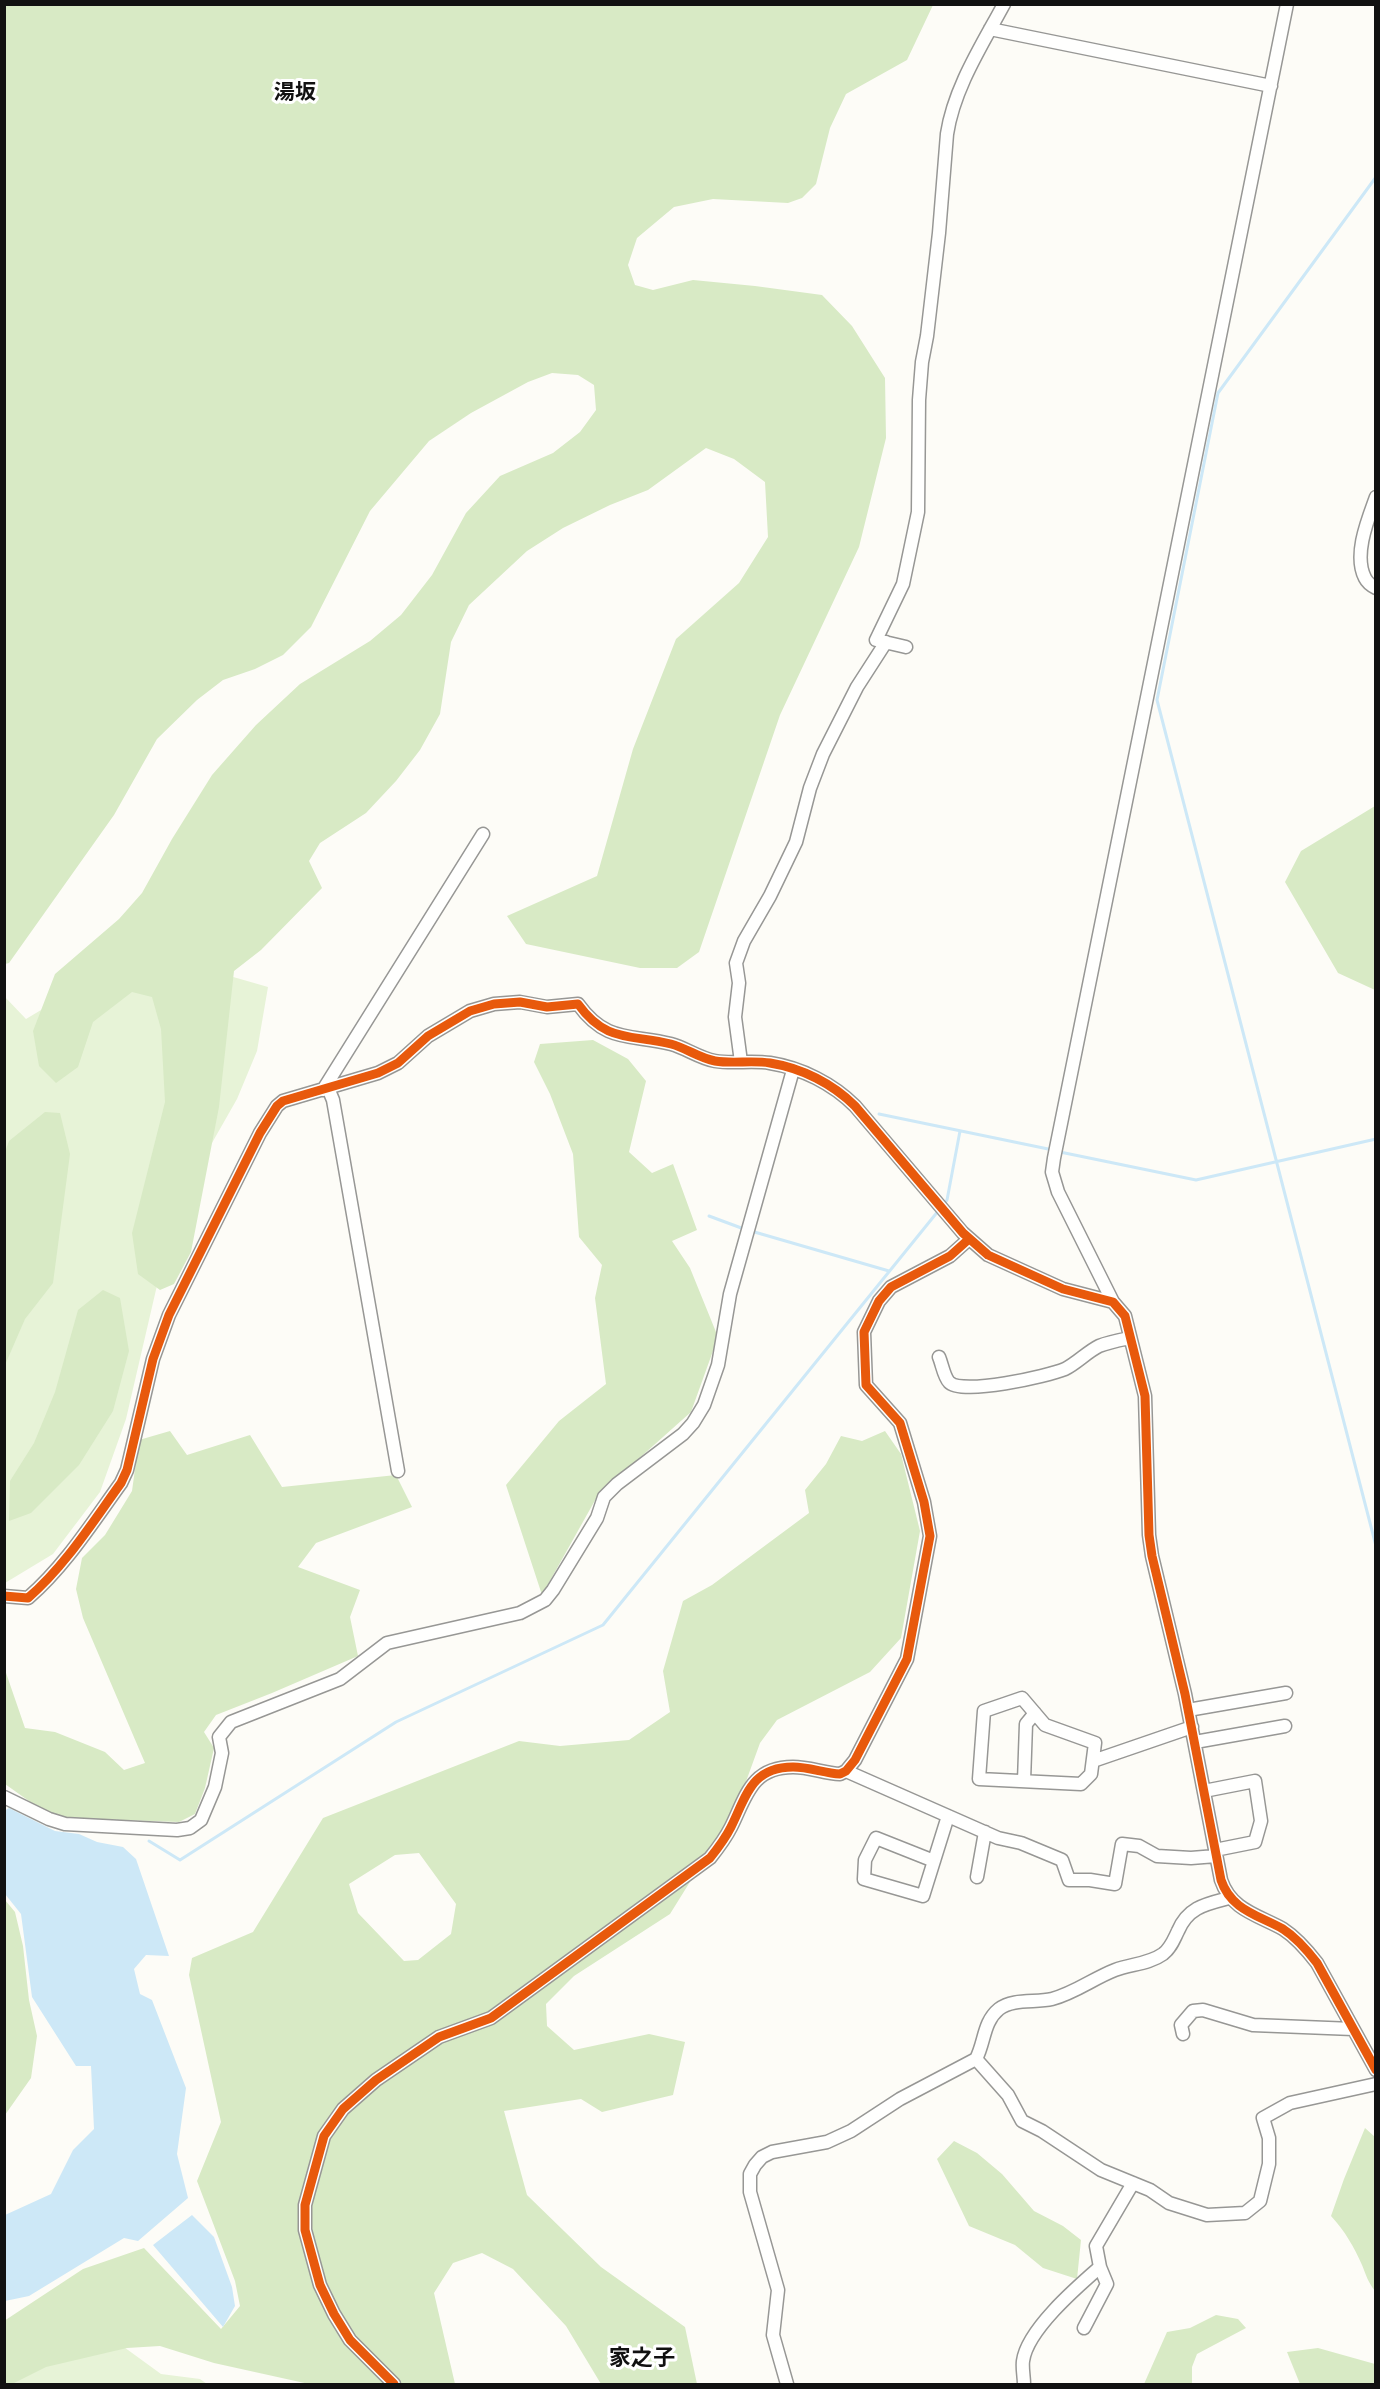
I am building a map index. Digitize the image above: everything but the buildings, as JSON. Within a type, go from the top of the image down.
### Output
[{"type":"street","points":[[906,647],[876,640],[903,584],[918,512],[919,400],[938,244],[949,119],[969,70],[1004,4]]},
{"type":"street","points":[[1287,4],[1053,1172],[1058,1192],[1113,1302],[1125,1316],[1145,1396],[1152,1556],[1192,1727],[1221,1880],[1229,1898],[1240,1908],[1283,1929],[1305,1947],[1317,1963],[1376,2070]]},
{"type":"street","points":[[990,29],[1271,86]]},
{"type":"street","points":[[1376,497],[1362,534],[1362,563],[1365,579],[1376,588]]},
{"type":"street","points":[[741,1062],[735,1017],[739,983],[736,963],[744,940],[770,896],[796,842],[810,788],[823,754],[857,687],[886,642]]},
{"type":"street","points":[[326,1089],[483,834]]},
{"type":"street","points":[[4,1596],[28,1598],[46,1583],[121,1483],[127,1470],[153,1359],[169,1314],[246,1158],[277,1106],[291,1098],[378,1073],[398,1063],[428,1036],[470,1011],[494,1004],[520,1002],[547,1007],[578,1004],[589,1020],[616,1035],[671,1044],[716,1061],[770,1063],[810,1075],[843,1094],[969,1239],[988,1255],[1063,1289],[1113,1302]]},
{"type":"street","points":[[4,1797],[49,1819],[65,1824],[177,1830],[190,1828],[201,1820],[215,1786],[222,1753],[219,1737],[231,1722],[340,1679],[387,1643],[520,1613],[545,1600],[597,1518],[604,1497],[617,1484],[683,1434],[704,1405],[718,1365],[730,1294],[793,1070]]},
{"type":"street","points":[[326,1089],[333,1100],[398,1471]]},
{"type":"street","points":[[394,2385],[350,2340],[334,2314],[321,2285],[305,2230],[305,2205],[324,2136],[343,2109],[376,2079],[439,2037],[491,2018],[710,1858],[731,1828],[748,1788],[759,1778],[773,1770],[794,1767],[840,1774],[846,1771],[855,1760],[907,1659],[930,1536],[930,1525],[924,1502],[900,1423],[866,1385],[864,1332],[879,1301],[891,1287],[950,1256],[969,1239]]},
{"type":"street","points":[[939,1357],[948,1382],[965,1388],[1048,1374],[1065,1368],[1098,1347],[1130,1338]]},
{"type":"street","points":[[1188,1710],[1286,1693]]},
{"type":"street","points":[[1022,1698],[1045,1725],[1095,1743],[1093,1761],[1091,1774],[1081,1784],[979,1779],[984,1711],[1022,1698]]},
{"type":"street","points":[[1024,1781],[1026,1724],[1035,1713]]},
{"type":"street","points":[[1194,1742],[1285,1726]]},
{"type":"street","points":[[1093,1761],[1192,1727]]},
{"type":"street","points":[[846,1771],[985,1832],[1021,1843],[1062,1860],[1069,1880],[1090,1880],[1115,1884],[1122,1844],[1139,1846],[1157,1856],[1191,1858],[1255,1842],[1261,1821],[1255,1781],[1204,1791]]},
{"type":"street","points":[[934,1861],[876,1838],[865,1860],[864,1879],[923,1896],[934,1861],[948,1816]]},
{"type":"street","points":[[977,1877],[985,1832]]},
{"type":"street","points":[[786,2385],[773,2335],[779,2300],[778,2290],[750,2192],[750,2174],[762,2157],[772,2152],[827,2142],[851,2131],[900,2099],[976,2059],[988,2022],[1000,2008],[1012,2003],[1039,2002],[1063,1995],[1117,1969],[1148,1961],[1164,1953],[1172,1945],[1188,1913],[1198,1906],[1229,1898]]},
{"type":"street","points":[[1183,2034],[1181,2025],[1185,2018],[1193,2011],[1203,2010],[1253,2025],[1353,2029]]},
{"type":"street","points":[[976,2059],[1008,2095],[1022,2121],[1042,2131],[1091,2165],[1150,2190],[1168,2203],[1207,2215],[1245,2213],[1260,2201],[1269,2164],[1269,2138],[1263,2118],[1290,2103],[1376,2084]]},
{"type":"street","points":[[1084,2328],[1107,2284],[1100,2267],[1096,2246],[1133,2183]]},
{"type":"street","points":[[1024,2385],[1023,2360],[1029,2346],[1055,2307],[1100,2267]]},
{"type":"green space","points":[[4,5],[933,5],[907,60],[846,94],[830,128],[816,184],[802,198],[788,203],[713,199],[674,207],[637,238],[628,265],[635,285],[653,290],[693,280],[822,295],[852,326],[885,378],[886,438],[859,547],[780,715],[699,952],[677,968],[640,968],[526,944],[507,916],[597,876],[633,749],[676,639],[739,583],[768,537],[765,482],[734,459],[706,448],[648,490],[610,505],[563,528],[527,551],[469,605],[451,642],[440,714],[420,750],[396,781],[366,813],[320,843],[309,861],[322,888],[261,950],[234,971],[219,1107],[191,1252],[174,1284],[160,1290],[138,1274],[132,1233],[165,1102],[161,1029],[152,997],[132,992],[93,1022],[78,1067],[56,1083],[39,1066],[33,1031],[55,974],[119,919],[142,893],[212,775],[256,725],[300,684],[370,641],[401,615],[432,575],[466,513],[500,476],[553,453],[580,432],[596,410],[594,385],[578,375],[552,373],[528,382],[471,413],[429,441],[370,511],[311,627],[283,655],[255,669],[223,680],[197,700],[157,739],[114,815],[9,963],[5,964]]},
{"type":"green space","points":[[1375,806],[1375,990],[1338,973],[1285,882],[1301,851]]},
{"type":"green space","points":[[202,968],[268,987],[257,1051],[237,1099],[175,1208],[126,1419],[100,1492],[53,1554],[5,1583],[4,996],[26,1019],[81,986]]},
{"type":"green space","points":[[593,1040],[628,1059],[646,1081],[629,1152],[652,1173],[673,1164],[697,1230],[672,1241],[690,1268],[718,1337],[691,1412],[598,1495],[542,1595],[506,1485],[559,1421],[606,1384],[595,1298],[602,1265],[579,1237],[573,1154],[550,1094],[534,1062],[540,1044]]},
{"type":"green space","points":[[45,1112],[60,1113],[70,1154],[53,1283],[25,1319],[5,1365],[5,1152],[9,1141]]},
{"type":"green space","points":[[103,1290],[120,1298],[129,1351],[113,1411],[79,1465],[31,1513],[9,1521],[10,1481],[34,1443],[55,1392],[78,1310]]},
{"type":"green space","points":[[170,1431],[187,1455],[250,1435],[282,1487],[396,1475],[412,1507],[316,1543],[298,1567],[360,1590],[350,1617],[358,1656],[216,1715],[204,1732],[214,1748],[205,1788],[195,1814],[179,1822],[65,1818],[43,1811],[5,1784],[4,1667],[25,1728],[55,1732],[105,1752],[124,1770],[145,1763],[83,1618],[76,1589],[82,1558],[105,1535],[132,1491],[139,1440]]},
{"type":"green space","points":[[885,1431],[901,1454],[920,1531],[901,1638],[870,1672],[777,1720],[760,1743],[744,1787],[721,1832],[670,1914],[574,1976],[546,2004],[547,2026],[574,2050],[649,2034],[685,2042],[673,2095],[602,2112],[581,2099],[504,2111],[527,2195],[601,2267],[685,2327],[697,2384],[601,2384],[566,2326],[513,2269],[482,2253],[453,2263],[434,2293],[455,2384],[309,2384],[214,2363],[160,2346],[127,2348],[46,2367],[12,2384],[5,2384],[4,2321],[83,2269],[144,2248],[221,2329],[240,2306],[235,2281],[197,2181],[221,2122],[189,1975],[192,1958],[253,1932],[323,1818],[519,1741],[560,1746],[629,1740],[670,1712],[663,1671],[683,1601],[712,1585],[809,1513],[805,1490],[826,1464],[841,1436],[862,1441]],"holes":[[[419,1853],[456,1904],[451,1934],[418,1960],[404,1961],[358,1913],[349,1884],[395,1855]]]},
{"type":"green space","points":[[5,1900],[15,1912],[23,1946],[29,2000],[37,2036],[31,2078],[5,2115]]},
{"type":"green space","points":[[1365,2128],[1375,2137],[1375,2291],[1349,2239],[1331,2216]]},
{"type":"green space","points":[[954,2141],[977,2153],[1002,2174],[1034,2211],[1063,2226],[1081,2240],[1077,2279],[1043,2268],[1015,2245],[969,2226],[937,2159]]},
{"type":"green space","points":[[1216,2315],[1238,2319],[1246,2328],[1197,2354],[1192,2367],[1192,2384],[1144,2384],[1167,2332],[1190,2328]]},
{"type":"green space","points":[[117,2342],[161,2374],[200,2379],[207,2384],[5,2384],[5,2368]]},
{"type":"green space","points":[[1318,2348],[1375,2364],[1375,2384],[1300,2384],[1287,2352]]},
{"type":"water","points":[[9,1808],[55,1831],[79,1834],[97,1842],[123,1847],[136,1859],[169,1956],[146,1955],[134,1969],[140,1994],[152,2000],[186,2088],[177,2154],[188,2198],[138,2241],[124,2238],[29,2296],[5,2301],[5,2215],[51,2194],[73,2150],[94,2129],[91,2066],[76,2066],[32,1997],[21,1914],[5,1894],[4,1811]]},
{"type":"water","points":[[192,2215],[214,2237],[232,2287],[235,2306],[223,2327],[153,2245]]},
{"type":"waterway","points":[[1376,177],[1218,393],[1157,700],[1376,1546]]},
{"type":"waterway","points":[[879,1114],[1053,1150]]},
{"type":"waterway","points":[[943,1205],[947,1200],[960,1131]]},
{"type":"waterway","points":[[1060,1152],[1196,1180],[1376,1139]]},
{"type":"waterway","points":[[149,1841],[180,1860],[396,1722],[603,1625],[939,1210]]},
{"type":"waterway","points":[[709,1216],[744,1229]]},
{"type":"waterway","points":[[751,1231],[889,1271]]},
{"type":"cycle path","points":[[4,1596],[28,1598],[41,1586],[78,1544],[121,1483],[127,1470],[153,1359],[169,1315],[260,1133],[277,1106],[283,1101],[378,1073],[398,1063],[428,1036],[470,1011],[494,1004],[520,1002],[547,1007],[578,1004],[588,1017],[609,1031],[620,1035],[671,1044],[715,1061],[763,1062],[794,1069],[827,1084],[855,1106],[963,1233],[988,1255],[1063,1289],[1113,1302],[1125,1316],[1145,1396],[1149,1535],[1152,1556],[1185,1694],[1221,1880],[1231,1898],[1238,1905],[1283,1929],[1309,1953],[1317,1963],[1376,2070]]},
{"type":"cycle path","points":[[394,2384],[350,2340],[320,2285],[305,2230],[305,2205],[324,2136],[343,2109],[376,2080],[439,2037],[491,2018],[710,1858],[731,1827],[746,1795],[759,1778],[779,1768],[793,1767],[840,1774],[846,1771],[855,1760],[907,1659],[930,1536],[924,1502],[900,1423],[866,1385],[864,1332],[879,1301],[891,1287],[950,1256],[969,1239]]},
{"type":"district","name":"湯坂","points":[[295,93]]},
{"type":"district","name":"家之子","points":[[642,2359]]}]
